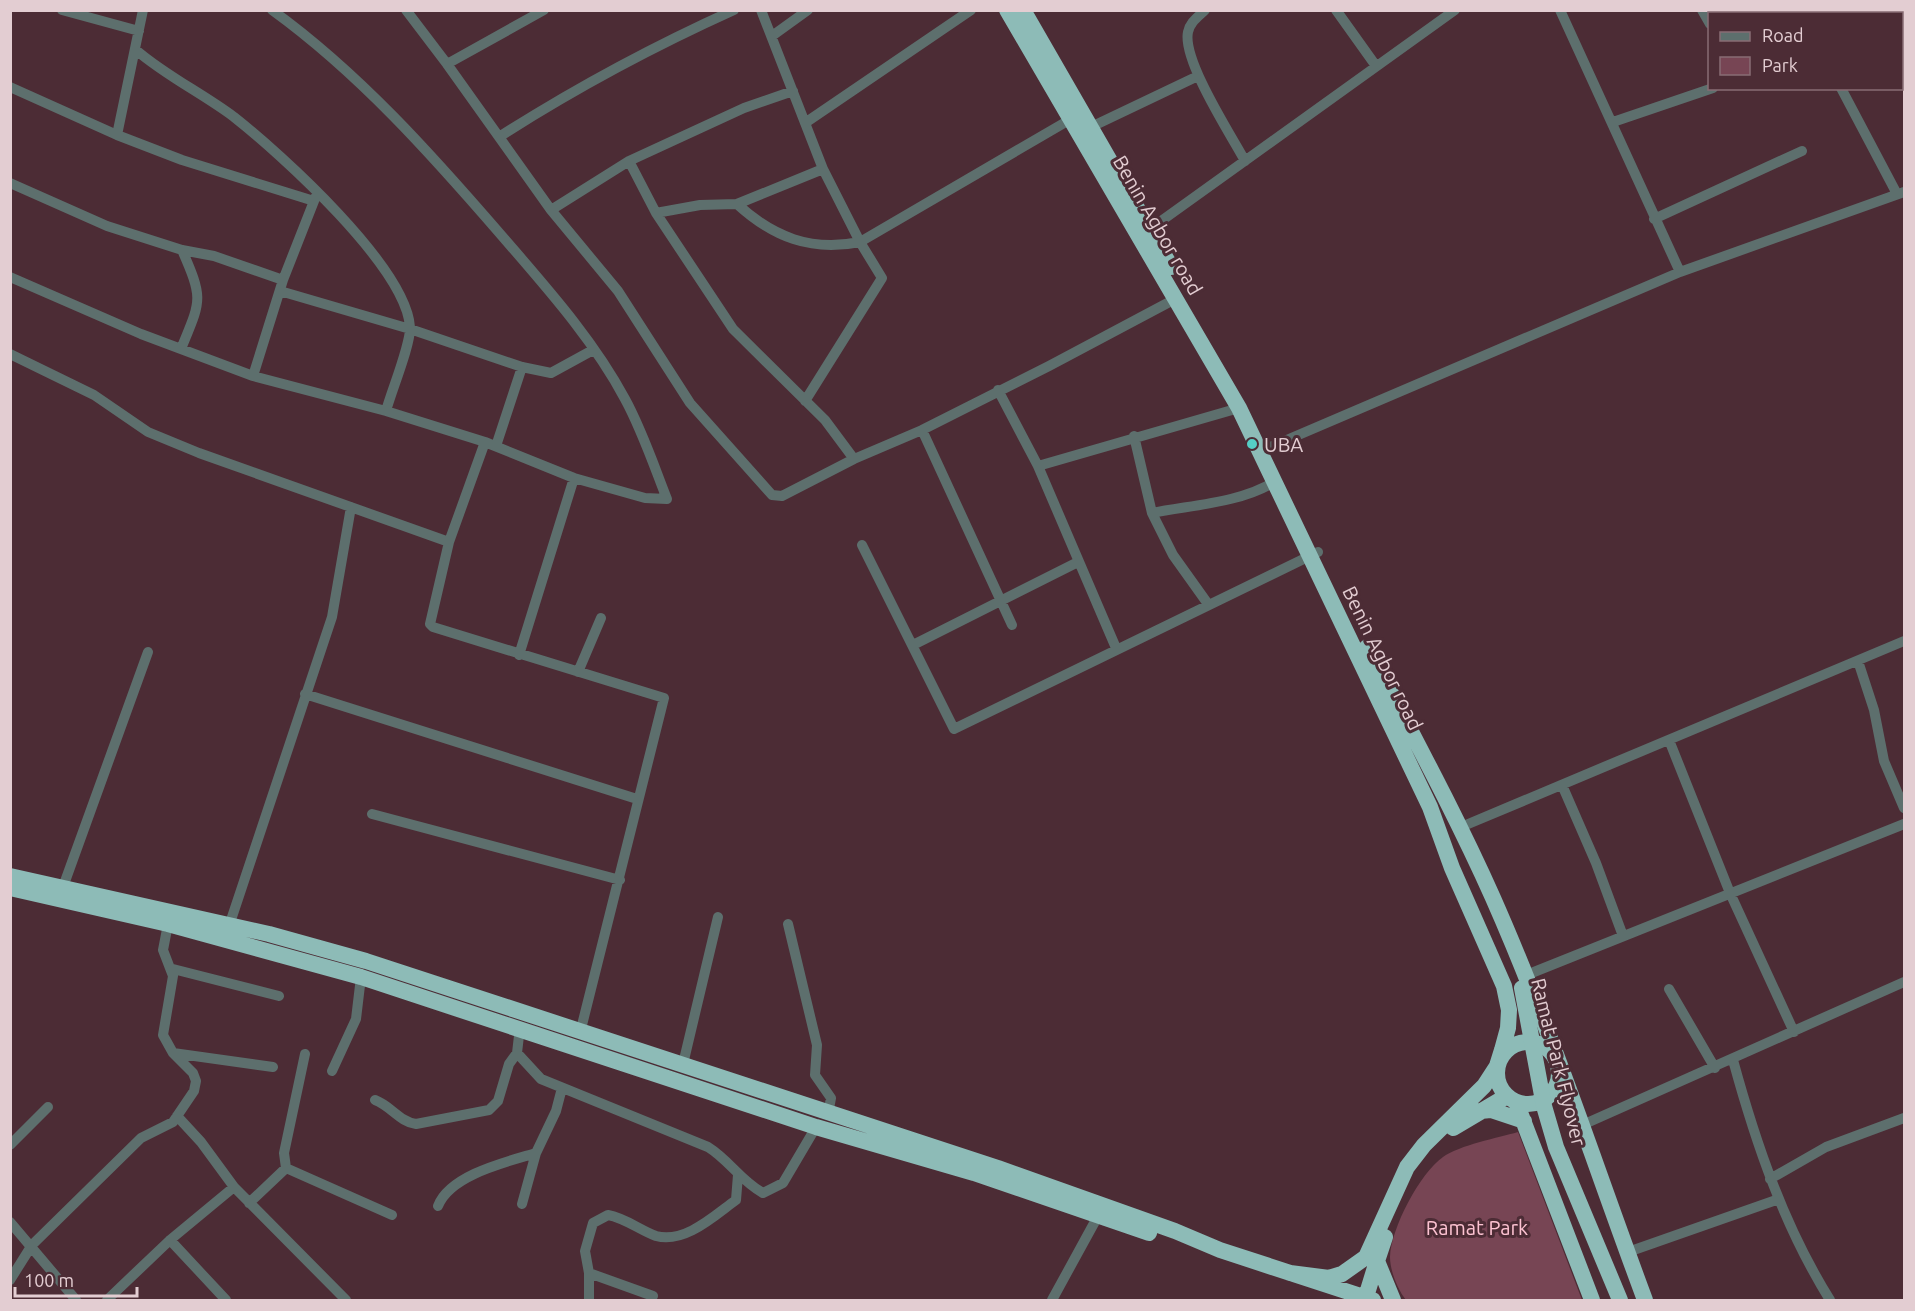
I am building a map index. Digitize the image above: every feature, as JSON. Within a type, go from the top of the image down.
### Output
[{"type":"highway","name":"Benin Agbor road","points":[[1007,10],[1177,298],[1239,408],[1274,482],[1314,553]]},
{"type":"highway","name":"Benin Agbor road","points":[[1024,11],[1150,229],[1235,382],[1268,447],[1314,553],[1437,804],[1452,868],[1504,986],[1509,1010],[1508,1028],[1497,1065],[1484,1086],[1424,1145],[1407,1167],[1372,1259]]},
{"type":"highway","name":"Benin Agbor road","points":[[1437,804],[1461,827],[1520,985],[1557,1063],[1645,1300]]},
{"type":"highway","name":"Ramat Park Flyover","points":[[1437,804],[1459,860],[1520,985],[1544,1106],[1556,1147],[1620,1300]]},
{"type":"highway","points":[[10,876],[229,926],[366,961],[482,998],[580,1033],[683,1064],[828,1114],[998,1168],[1174,1236],[1279,1280],[1347,1298],[1368,1300],[1372,1259]]},
{"type":"highway","points":[[10,888],[168,924],[361,977],[816,1127],[974,1173],[1098,1216],[1220,1250],[1290,1273],[1347,1298]]},
{"type":"highway","name":"Ramat Park Flyover","points":[[1520,985],[1536,1109],[1548,1150],[1610,1300]]},
{"type":"highway","points":[[1347,1298],[1372,1259],[1412,1173],[1430,1149],[1457,1124],[1479,1111],[1512,1099],[1534,1104],[1549,1096],[1558,1081],[1557,1063],[1547,1048],[1529,1041],[1511,1046],[1502,1054],[1497,1065],[1498,1082],[1512,1099],[1524,1121],[1592,1300]]},
{"type":"highway","points":[[1479,1111],[1491,1110],[1524,1121]]},
{"type":"highway","points":[[1290,1273],[1329,1278],[1372,1259]]},
{"type":"highway","points":[[1372,1259],[1393,1300]]},
{"type":"street","points":[[62,10],[139,32]]},
{"type":"street","points":[[117,135],[143,10]]},
{"type":"street","points":[[10,277],[181,349],[254,376],[386,411],[485,442],[574,478],[645,498],[667,499],[625,399],[593,350],[520,256],[428,151],[322,50],[272,10]]},
{"type":"street","points":[[406,10],[551,210],[618,291],[690,403],[765,490],[772,495],[782,496],[854,459],[922,430],[1177,298]]},
{"type":"street","points":[[447,64],[544,10]]},
{"type":"street","points":[[499,137],[558,99],[635,57],[734,10]]},
{"type":"street","points":[[761,10],[823,169],[860,242],[882,278],[805,401]]},
{"type":"street","points":[[772,36],[808,10]]},
{"type":"street","points":[[805,123],[971,10]]},
{"type":"street","points":[[1205,10],[1193,20],[1188,33],[1198,76],[1245,161]]},
{"type":"street","points":[[1336,10],[1376,66]]},
{"type":"street","points":[[1150,229],[1455,10]]},
{"type":"street","points":[[1560,10],[1680,272]]},
{"type":"street","points":[[136,50],[232,116],[279,155],[316,197]]},
{"type":"street","points":[[1091,128],[1198,76]]},
{"type":"street","points":[[10,87],[117,135],[182,160],[316,197],[332,206],[393,282],[405,307],[410,329],[386,411]]},
{"type":"street","points":[[1613,122],[1708,90]]},
{"type":"street","points":[[1268,447],[1680,272],[1901,193],[1842,90]]},
{"type":"street","points":[[551,210],[629,161],[744,108],[793,91]]},
{"type":"street","points":[[737,204],[761,226],[802,242],[836,247],[860,242],[1071,118]]},
{"type":"street","points":[[1654,219],[1802,151]]},
{"type":"street","points":[[629,161],[656,213],[734,329],[825,420],[854,459]]},
{"type":"street","points":[[656,213],[700,205],[737,204],[823,169]]},
{"type":"street","points":[[10,183],[107,226],[182,250],[214,256],[283,280]]},
{"type":"street","points":[[254,376],[283,280],[316,197]]},
{"type":"street","points":[[181,349],[198,306],[199,296],[182,250]]},
{"type":"street","points":[[280,291],[410,329],[522,367],[551,373],[593,350]]},
{"type":"street","points":[[10,354],[94,395],[148,432],[199,453],[449,542]]},
{"type":"street","points":[[496,446],[522,367]]},
{"type":"street","points":[[998,390],[1038,466],[1116,648]]},
{"type":"street","points":[[1038,466],[1134,436],[1239,408]]},
{"type":"street","points":[[922,430],[1012,625]]},
{"type":"street","points":[[1134,436],[1152,513],[1173,555],[1208,604]]},
{"type":"street","points":[[485,442],[449,542],[430,624],[433,627],[664,698],[580,1033]]},
{"type":"street","points":[[519,654],[574,478]]},
{"type":"street","points":[[1152,513],[1223,500],[1262,489],[1274,482]]},
{"type":"street","points":[[229,926],[332,617],[351,507]]},
{"type":"street","points":[[862,545],[954,729],[1314,553]]},
{"type":"street","points":[[913,645],[1078,562]]},
{"type":"street","points":[[578,672],[601,618]]},
{"type":"street","points":[[1461,827],[1904,643]]},
{"type":"street","points":[[63,887],[148,652]]},
{"type":"street","points":[[1858,661],[1874,711],[1884,761],[1905,808]]},
{"type":"street","points":[[305,694],[637,799]]},
{"type":"street","points":[[1668,740],[1730,893],[1794,1032]]},
{"type":"street","points":[[1562,785],[1596,863],[1623,936]]},
{"type":"street","points":[[372,813],[620,880]]},
{"type":"street","points":[[1520,985],[1623,936],[1905,824]]},
{"type":"street","points":[[683,1064],[718,917]]},
{"type":"street","points":[[10,1280],[32,1245],[141,1138],[173,1122],[194,1091],[196,1081],[193,1073],[173,1053],[163,1035],[173,969],[163,950],[168,924]]},
{"type":"street","points":[[788,924],[817,1045],[815,1075],[831,1098],[828,1114]]},
{"type":"street","points":[[173,969],[279,996]]},
{"type":"street","points":[[332,1071],[356,1019],[361,977]]},
{"type":"street","points":[[1580,1126],[1905,982]]},
{"type":"street","points":[[1669,988],[1715,1068]]},
{"type":"street","points":[[375,1100],[387,1105],[408,1123],[416,1124],[482,1113],[498,1101],[509,1064],[517,1053],[520,1028]]},
{"type":"street","points":[[173,1053],[273,1067]]},
{"type":"street","points":[[517,1053],[542,1079],[708,1147],[721,1155],[738,1175],[763,1193],[783,1184],[816,1127]]},
{"type":"street","points":[[286,1168],[284,1153],[304,1054]]},
{"type":"street","points":[[1733,1060],[1770,1179],[1796,1239],[1830,1300]]},
{"type":"street","points":[[522,1204],[536,1153],[556,1111],[562,1088]]},
{"type":"street","points":[[10,1145],[48,1107]]},
{"type":"street","points":[[177,1116],[201,1142],[234,1187],[346,1300]]},
{"type":"street","points":[[1770,1179],[1826,1147],[1904,1121]]},
{"type":"street","points":[[438,1206],[442,1194],[479,1172],[536,1153]]},
{"type":"street","points":[[249,1203],[286,1168]]},
{"type":"street","points":[[286,1168],[392,1215]]},
{"type":"street","points":[[589,1300],[590,1273],[585,1251],[593,1223],[603,1217],[615,1216],[657,1236],[670,1237],[686,1233],[736,1200],[739,1192],[738,1175]]},
{"type":"street","points":[[107,1300],[170,1240],[234,1187]]},
{"type":"street","points":[[1628,1252],[1779,1199]]},
{"type":"street","points":[[1052,1300],[1098,1216]]},
{"type":"street","points":[[10,1222],[32,1245],[76,1300]]},
{"type":"street","points":[[170,1240],[226,1300]]},
{"type":"street","points":[[590,1273],[653,1296]]},
{"type":"green space","name":"Ramat Park","points":[[1518,1132],[1582,1300],[1406,1300],[1395,1280],[1390,1257],[1395,1231],[1416,1188],[1434,1165],[1450,1153],[1469,1145]]},
{"type":"place","name":"UBA","points":[[1252,444]]}]
